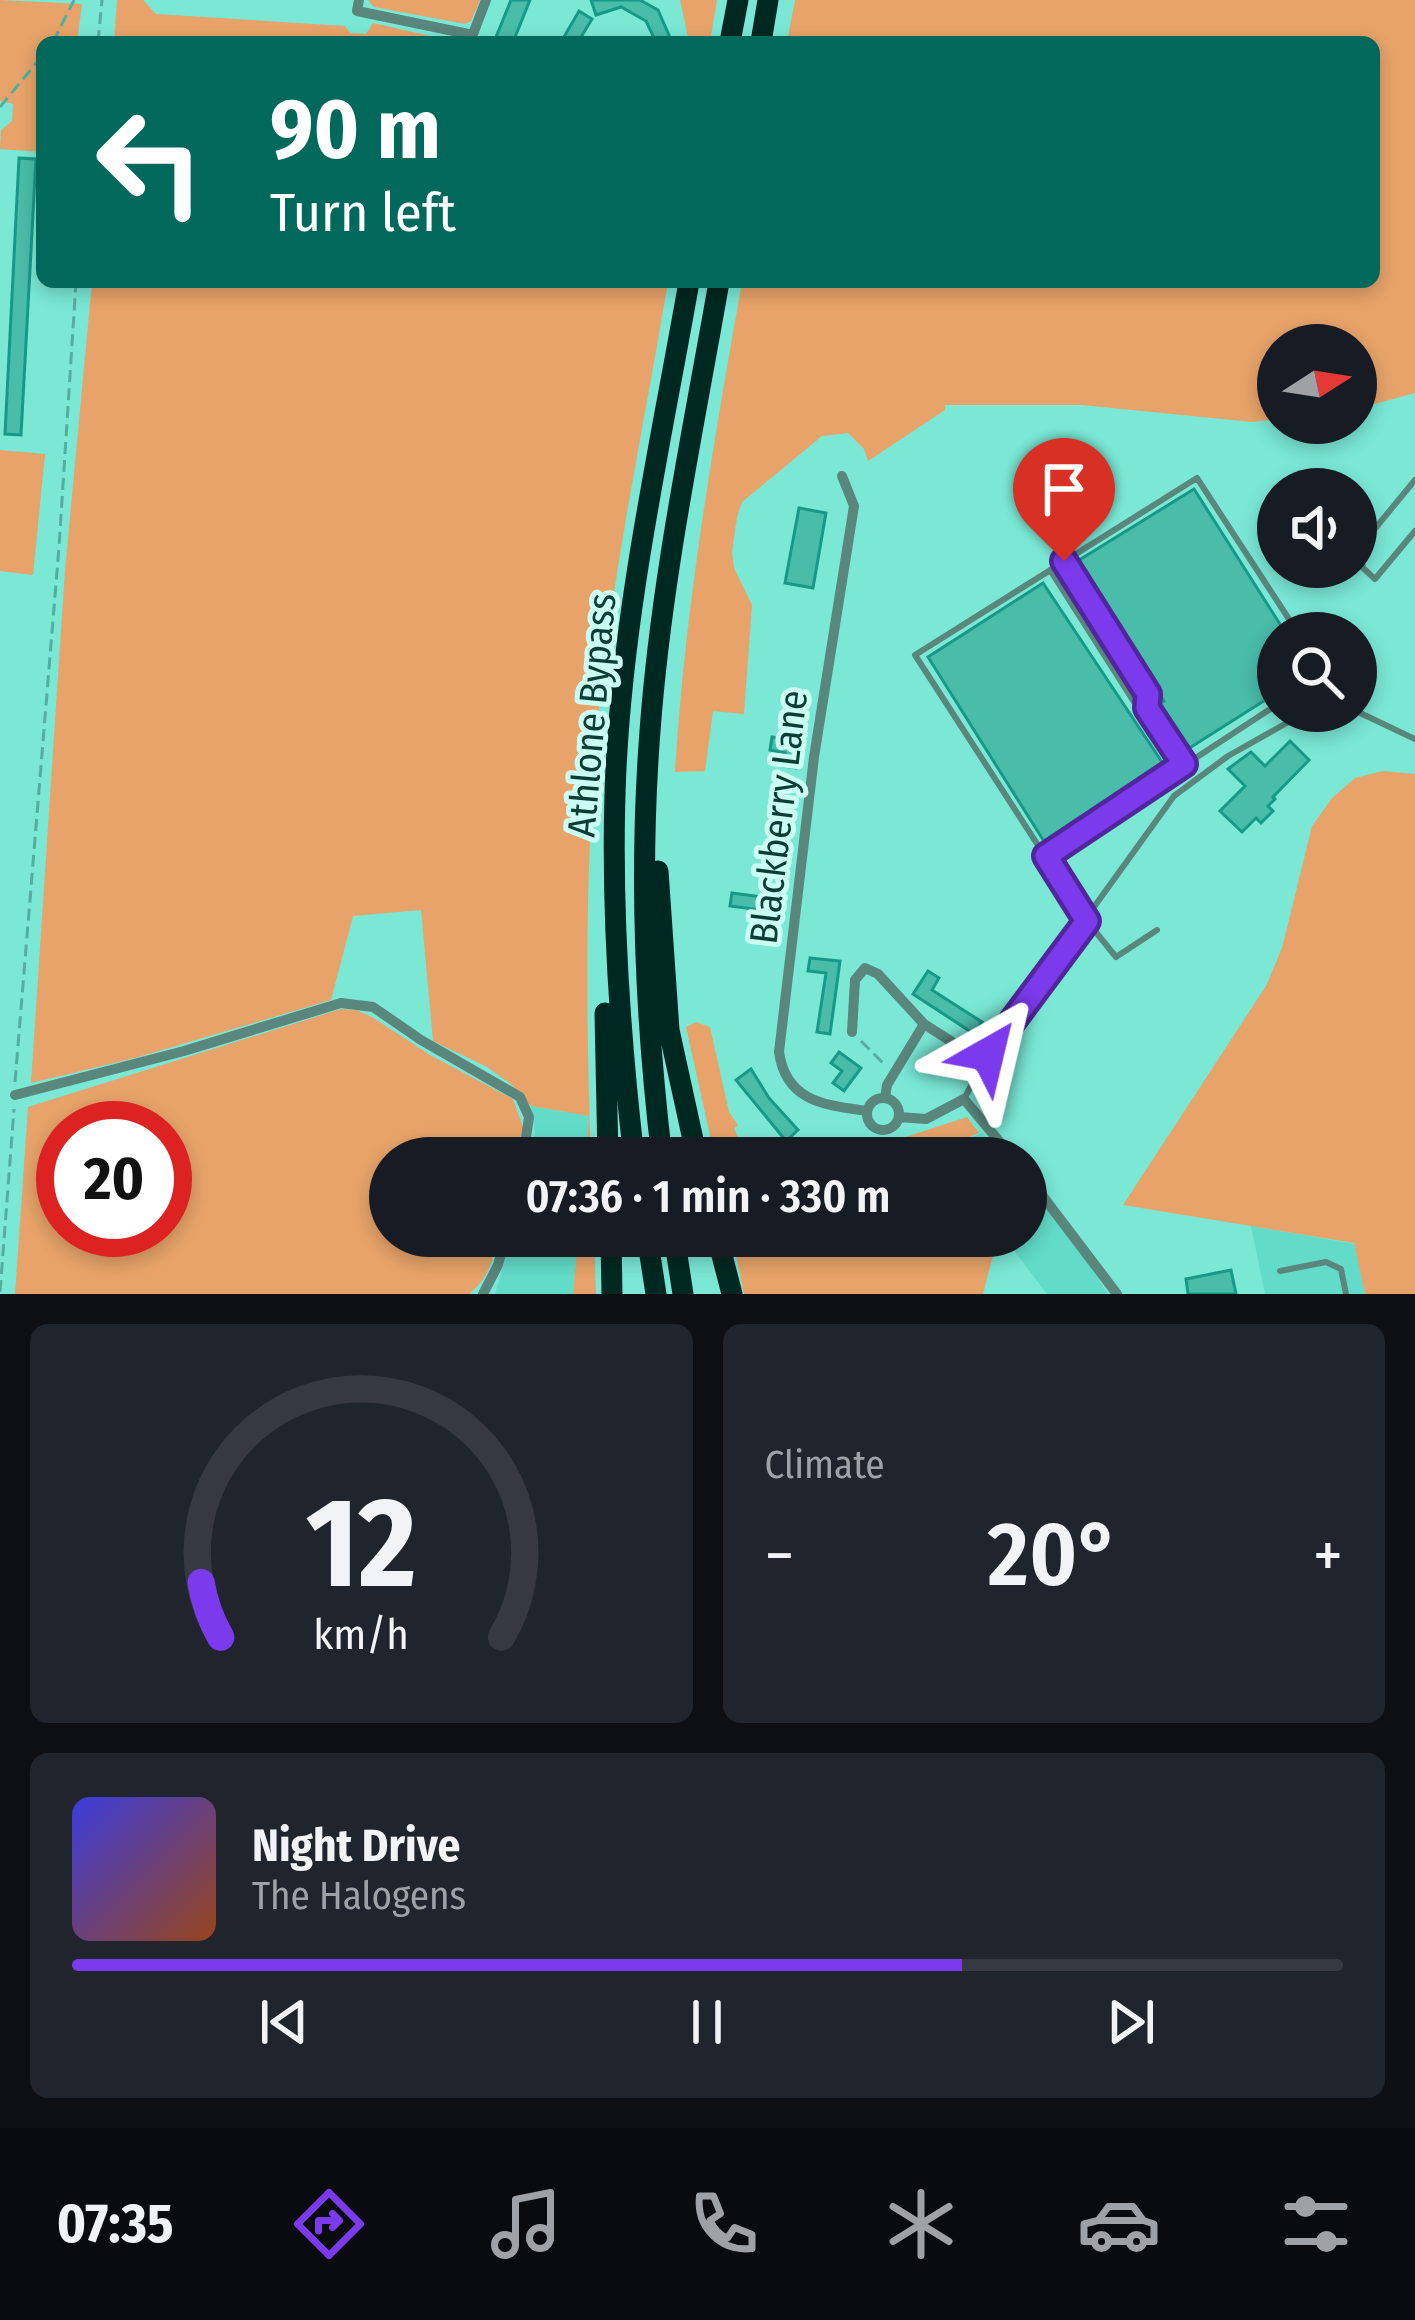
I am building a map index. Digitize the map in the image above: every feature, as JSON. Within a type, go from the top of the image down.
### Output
[{"type":"highway","points":[[731,36],[738,0]]},
{"type":"highway","points":[[762,36],[768,0]]},
{"type":"highway","name":"Athlone Bypass","points":[[632,1137],[620,1033],[614,901],[616,767],[626,662],[688,288]]},
{"type":"highway","name":"Athlone Bypass","points":[[660,1137],[645,958],[644,836],[650,728],[671,559],[718,288]]},
{"type":"highway","points":[[671,559],[658,776],[658,886],[669,1030],[692,1137]]},
{"type":"highway","points":[[608,1137],[604,938],[607,829],[616,767]]},
{"type":"highway","points":[[611,1257],[612,1294]]},
{"type":"highway","points":[[650,1257],[656,1294]]},
{"type":"highway","points":[[677,1257],[683,1294]]},
{"type":"highway","points":[[722,1257],[731,1294]]},
{"type":"street","points":[[472,36],[486,0]]},
{"type":"street","points":[[355,26],[358,6],[464,36]]},
{"type":"street","name":"Blackberry Lane","points":[[842,476],[854,506],[824,687],[779,1052],[790,1081],[817,1103],[867,1111],[871,1125],[880,1130],[890,1129],[899,1117],[926,1119],[964,1099]]},
{"type":"street","points":[[852,1032],[855,980],[865,968],[878,974],[924,1024],[971,1054]]},
{"type":"street","points":[[15,1095],[341,1003],[359,1002],[520,1097],[529,1117],[526,1137]]},
{"type":"street","points":[[885,1098],[894,1073],[924,1024]]},
{"type":"street","points":[[867,1111],[871,1102],[885,1098],[894,1102],[899,1117]]},
{"type":"street","points":[[964,1099],[996,1137]]},
{"type":"street","points":[[1047,1202],[1117,1294]]},
{"type":"street","points":[[483,1294],[500,1257]]},
{"type":"lane","points":[[1157,930],[1116,957],[1087,921],[916,655],[1197,478],[1284,612]]},
{"type":"lane","points":[[1415,480],[1359,548],[1363,568],[1375,579],[1415,531]]},
{"type":"lane","points":[[1064,561],[1148,694],[1147,708]]},
{"type":"lane","points":[[1050,570],[1134,702],[1147,708],[1184,764]]},
{"type":"lane","points":[[1088,630],[1102,622]]},
{"type":"lane","points":[[1046,856],[1257,717]]},
{"type":"lane","points":[[1377,721],[1415,739]]},
{"type":"lane","points":[[964,1099],[988,1054],[1174,796],[1271,732]]},
{"type":"lane","points":[[1280,1271],[1326,1262],[1341,1269],[1346,1294]]},
{"type":"path","points":[[56,36],[74,0]]},
{"type":"path","points":[[99,36],[102,0]]},
{"type":"path","points":[[0,107],[36,63]]},
{"type":"path","points":[[0,1292],[76,288]]},
{"type":"path","points":[[852,1032],[894,1073]]},
{"type":"shaded area","points":[[0,0],[82,4],[78,36],[36,36],[36,152],[0,149],[1,130],[12,121],[13,104],[0,101]]},
{"type":"shaded area","points":[[117,0],[143,0],[156,14],[345,26],[350,33],[366,34],[373,23],[430,36],[114,36]]},
{"type":"shaded area","points":[[368,0],[480,0],[465,24],[374,7]]},
{"type":"shaded area","points":[[680,0],[717,0],[711,36],[688,36]]},
{"type":"shaded area","points":[[795,0],[1415,0],[1415,393],[1377,403],[1377,324],[1257,324],[1257,421],[1082,405],[945,405],[945,410],[868,461],[864,449],[848,433],[822,436],[742,502],[732,552],[734,568],[752,605],[744,714],[713,711],[705,771],[675,772],[693,587],[741,288],[1380,288],[1380,36],[788,36]]},
{"type":"shaded area","points":[[91,288],[667,288],[617,576],[595,754],[587,956],[590,1137],[589,1116],[531,1106],[487,1067],[433,1041],[421,910],[353,916],[331,1000],[135,1058],[31,1083],[65,570]]},
{"type":"shaded area","points":[[0,450],[45,454],[33,575],[0,571]]},
{"type":"shaded area","points":[[1383,771],[1415,774],[1415,1294],[1365,1294],[1354,1243],[1123,1205],[1266,986],[1282,948],[1312,826],[1332,798],[1355,778]]},
{"type":"shaded area","points":[[341,1009],[372,1017],[430,1055],[513,1099],[523,1127],[521,1137],[369,1137],[369,1257],[492,1257],[481,1282],[469,1294],[15,1294],[28,1107],[36,1104],[36,1257],[192,1257],[192,1101],[47,1101]]},
{"type":"shaded area","points":[[696,1022],[710,1027],[738,1137],[710,1137],[686,1027]]},
{"type":"shaded area","points":[[531,1106],[589,1116],[588,1137],[534,1137]]},
{"type":"shaded area","points":[[967,1117],[979,1133],[968,1137],[906,1137]]},
{"type":"shaded area","points":[[1047,1207],[1108,1294],[1047,1294],[1019,1257],[1047,1257]]},
{"type":"shaded area","points":[[1251,1226],[1355,1244],[1365,1294],[1265,1294]]},
{"type":"shaded area","points":[[506,1257],[576,1257],[573,1294],[495,1294]]},
{"type":"shaded area","points":[[576,1257],[595,1257],[596,1294],[573,1294]]},
{"type":"shaded area","points":[[736,1257],[993,1257],[983,1294],[744,1294]]},
{"type":"building","points":[[511,0],[530,0],[515,36],[496,36]]},
{"type":"building","points":[[591,0],[640,0],[658,10],[669,36],[653,36],[646,21],[621,7],[596,15]]},
{"type":"building","points":[[579,11],[592,19],[582,36],[564,36]]},
{"type":"building","points":[[19,158],[36,159],[21,435],[5,434]]},
{"type":"building","points":[[1194,489],[1272,612],[1257,612],[1257,705],[1188,749],[1160,703],[1164,701],[1076,562]]},
{"type":"building","points":[[799,508],[826,513],[813,588],[785,583]]},
{"type":"building","points":[[1043,583],[1164,765],[1045,843],[928,657]]},
{"type":"building","points":[[793,693],[806,695],[796,768],[783,766],[785,753],[770,750],[772,737],[786,739]]},
{"type":"building","points":[[1290,741],[1309,760],[1273,797],[1268,806],[1273,811],[1261,823],[1256,818],[1242,832],[1220,811],[1245,786],[1228,769],[1251,752],[1265,766]]},
{"type":"building","points":[[732,893],[770,898],[768,911],[730,906]]},
{"type":"building","points":[[810,958],[840,961],[830,1034],[817,1032],[826,973],[808,971]]},
{"type":"building","points":[[928,971],[939,978],[932,990],[982,1022],[974,1034],[913,994]]},
{"type":"building","points":[[839,1052],[861,1068],[844,1091],[833,1083],[842,1071],[831,1063]]},
{"type":"building","points":[[751,1069],[798,1130],[783,1137],[736,1080]]},
{"type":"building","points":[[1231,1270],[1236,1294],[1188,1294],[1186,1279]]},
{"type":"route","points":[[988,1054],[1087,921],[1046,856],[1184,764],[1147,708],[1148,694],[1064,561]]}]
